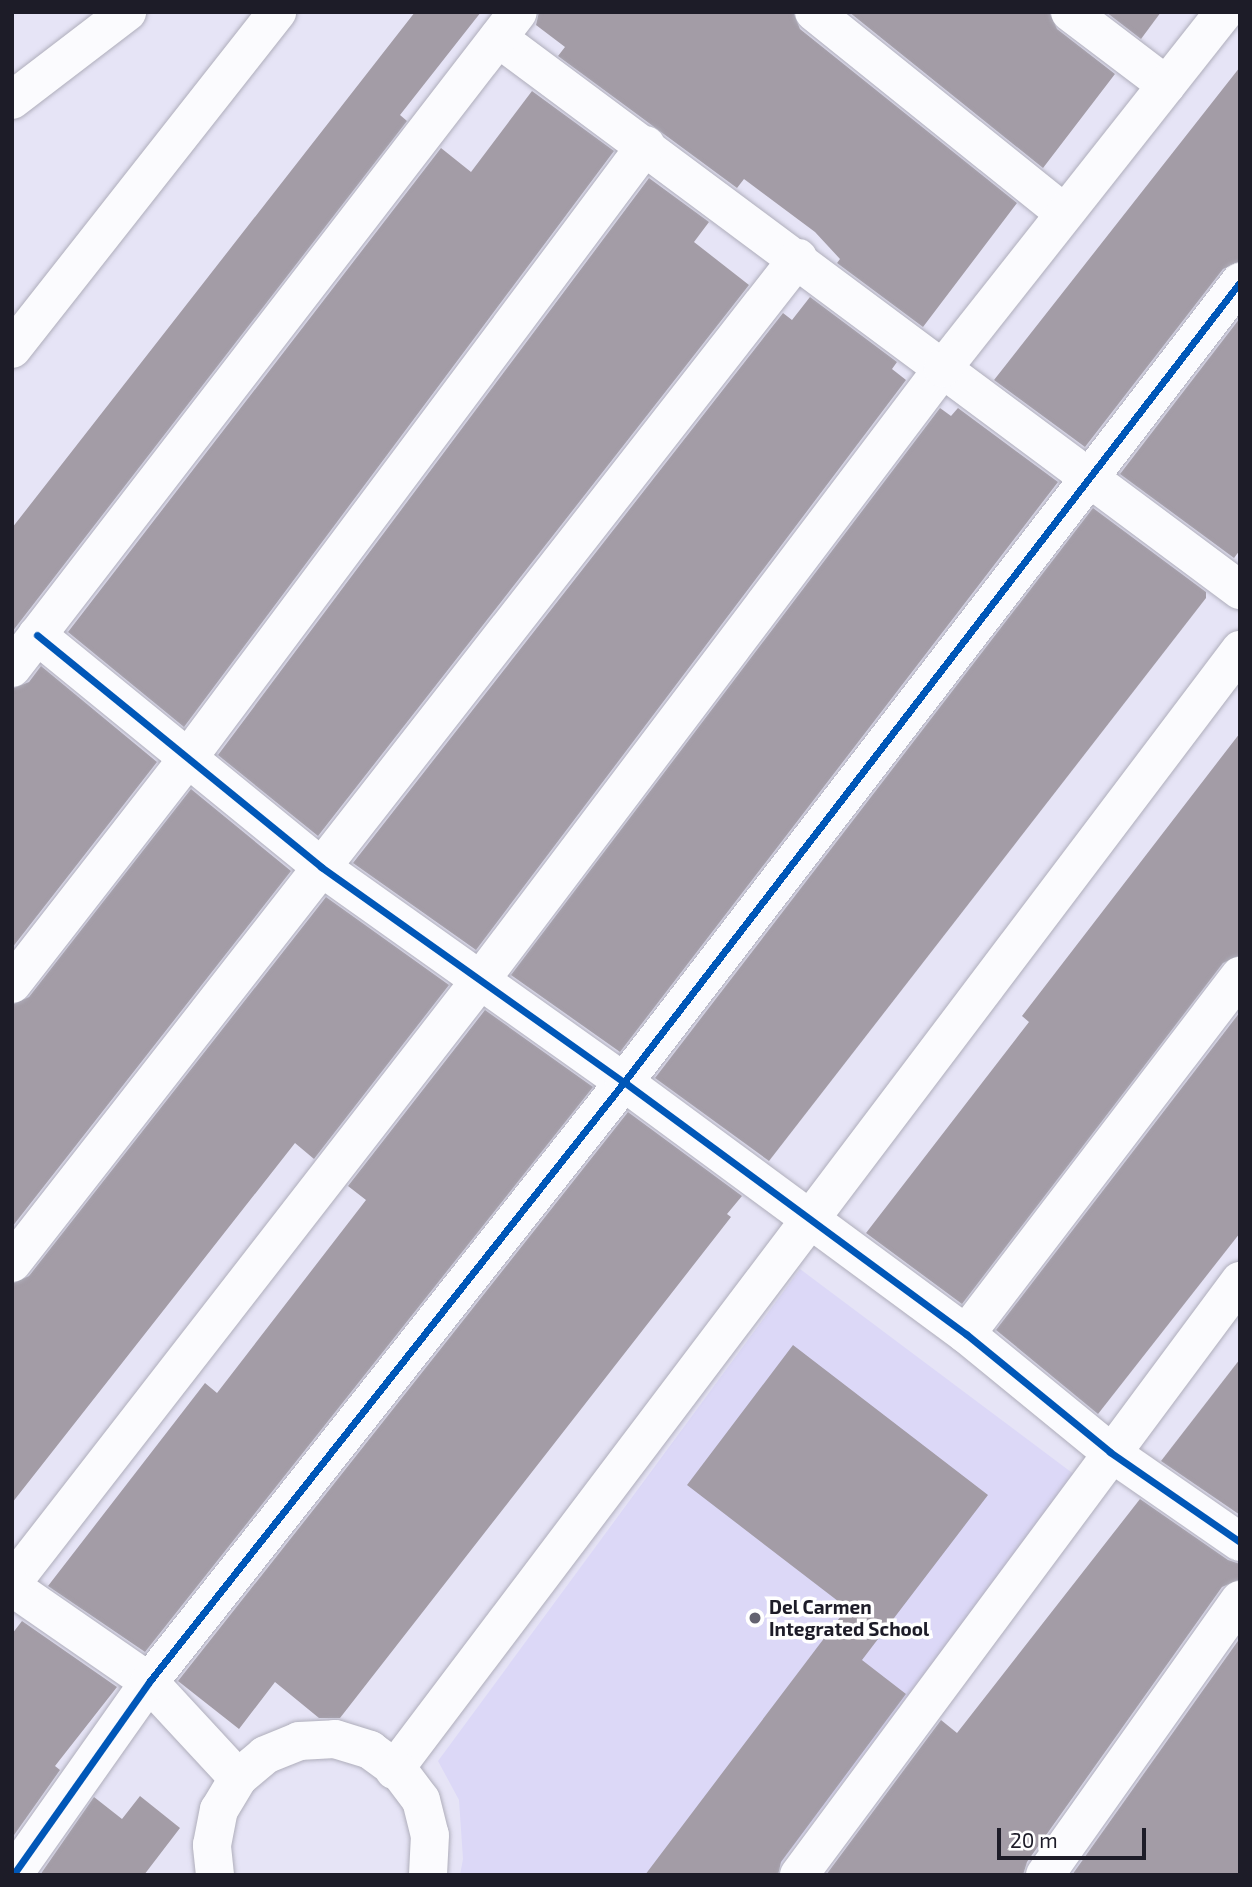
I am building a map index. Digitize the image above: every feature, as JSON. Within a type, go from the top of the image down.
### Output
[{"type":"street","points":[[12,100],[127,12]]},
{"type":"street","points":[[12,349],[277,12]]},
{"type":"street","points":[[814,12],[1064,213]]},
{"type":"street","points":[[1070,12],[1166,85]]},
{"type":"street","points":[[237,1778],[149,1682],[12,1585],[482,978],[943,368],[1224,12]]},
{"type":"street","points":[[12,668],[508,25],[646,145],[1240,590]]},
{"type":"street","points":[[12,984],[188,758],[646,145]]},
{"type":"street","points":[[12,1263],[797,258]]},
{"type":"street","points":[[12,1875],[149,1682],[624,1082],[1087,476],[1240,282]]},
{"type":"street","points":[[37,635],[321,867],[482,978],[624,1082],[966,1334],[1110,1452],[1240,1542]]},
{"type":"street","points":[[394,1770],[1240,650]]},
{"type":"street","points":[[966,1334],[1240,976]]},
{"type":"street","points":[[799,1875],[1110,1452],[1240,1281]]},
{"type":"street","points":[[1045,1875],[1240,1600]]},
{"type":"street","points":[[215,1875],[212,1845],[219,1810],[237,1778],[265,1755],[311,1741],[335,1740],[370,1750],[394,1770],[421,1800],[430,1835],[428,1875]]},
{"type":"shaded area","name":"Del Carmen Integrated School","points":[[800,1269],[1075,1475],[772,1875],[460,1875],[463,1859],[459,1800],[438,1761]]},
{"type":"building","points":[[415,12],[481,12],[400,115],[407,121],[12,632],[12,528]]},
{"type":"building","points":[[539,12],[793,12],[800,29],[1017,203],[923,327],[837,263],[840,259],[815,232],[744,179],[737,188],[558,56],[565,47],[536,25]]},
{"type":"building","points":[[849,12],[1049,12],[1057,29],[1115,74],[1043,168]]},
{"type":"building","points":[[1106,12],[1161,12],[1141,39]]},
{"type":"building","points":[[1240,67],[1240,261],[1223,269],[1085,447],[994,380]]},
{"type":"building","points":[[532,91],[614,151],[184,727],[68,632],[441,148],[471,172]]},
{"type":"building","points":[[649,178],[709,222],[694,242],[749,285],[318,836],[218,755]]},
{"type":"building","points":[[810,297],[897,362],[892,369],[906,380],[476,950],[353,863],[783,313],[792,320]]},
{"type":"building","points":[[1240,318],[1240,550],[1234,558],[1120,474]]},
{"type":"building","points":[[940,408],[951,416],[958,408],[1058,482],[620,1052],[511,975]]},
{"type":"building","points":[[1093,508],[1206,592],[1206,598],[769,1161],[655,1078]]},
{"type":"building","points":[[41,666],[157,762],[12,948],[12,689],[29,682]]},
{"type":"building","points":[[1240,733],[1240,955],[1223,963],[962,1304],[866,1233],[1029,1022],[1022,1016]]},
{"type":"building","points":[[191,789],[291,871],[12,1227],[12,1005],[29,997]]},
{"type":"building","points":[[326,897],[449,985],[314,1159],[295,1143],[12,1503],[12,1284],[29,1276]]},
{"type":"building","points":[[485,1010],[593,1087],[145,1652],[48,1586],[205,1383],[217,1393],[366,1200],[348,1186]]},
{"type":"building","points":[[1240,1012],[1240,1233],[1098,1414],[996,1330]]},
{"type":"building","points":[[628,1112],[742,1196],[727,1214],[731,1217],[340,1718],[319,1718],[275,1682],[239,1729],[178,1681]]},
{"type":"building","points":[[793,1345],[988,1495],[862,1660],[906,1694],[781,1862],[778,1875],[645,1875],[847,1608],[687,1485]]},
{"type":"building","points":[[1240,1359],[1240,1515],[1161,1461]]},
{"type":"building","points":[[1140,1499],[1228,1560],[1240,1564],[1240,1579],[1222,1587],[1027,1862],[1023,1875],[826,1875],[941,1720],[957,1733]]},
{"type":"building","points":[[22,1621],[117,1687],[55,1766],[60,1770],[12,1838],[12,1634]]},
{"type":"building","points":[[1240,1638],[1240,1875],[1072,1875]]},
{"type":"building","points":[[140,1796],[180,1828],[144,1875],[40,1875],[94,1797],[122,1819]]},
{"type":"cycle path","points":[[13,1875],[149,1682],[624,1082],[1240,282]]},
{"type":"cycle path","points":[[37,635],[321,867],[624,1082],[966,1334],[1110,1452],[1240,1542]]},
{"type":"place","name":"Del Carmen Integrated School","points":[[755,1618]]}]
